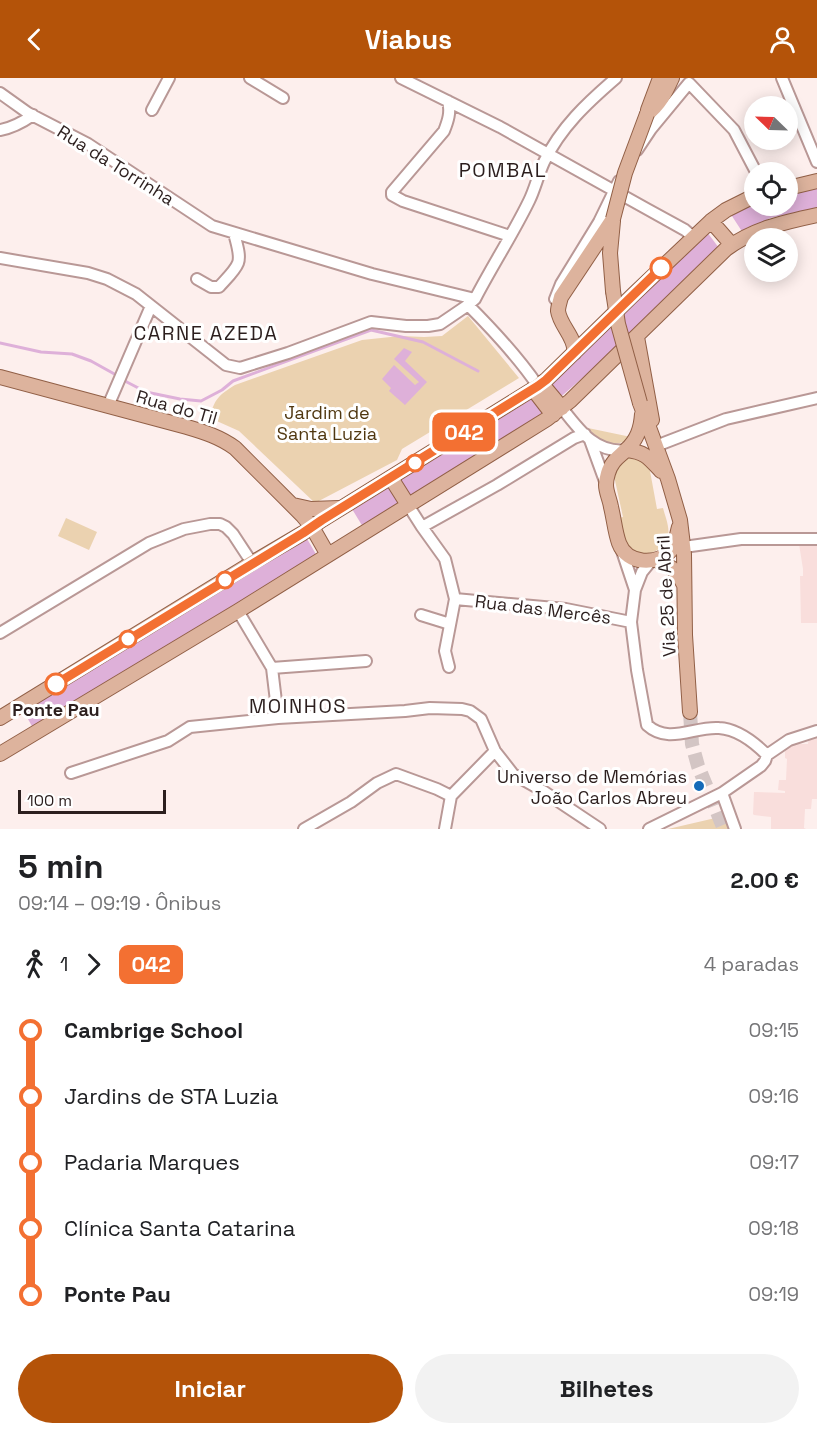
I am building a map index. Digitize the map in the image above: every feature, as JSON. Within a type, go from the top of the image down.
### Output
[{"type":"main road","name":"Via 25 de Abril","points":[[660,78],[625,173],[613,219],[610,253],[618,324],[640,406],[668,480],[680,520],[684,546],[685,635],[690,712]]},
{"type":"main road","points":[[647,114],[664,98],[672,78]]},
{"type":"main road","points":[[798,186],[817,181]]},
{"type":"main road","points":[[0,718],[343,507],[393,480],[539,388],[711,220],[744,201]]},
{"type":"main road","points":[[0,753],[328,555],[407,503],[531,430],[637,336],[732,245],[757,231],[776,224],[817,214]]},
{"type":"main road","points":[[574,353],[574,345],[558,310],[561,297],[613,219]]},
{"type":"main road","points":[[711,220],[732,245]]},
{"type":"main road","name":"Via 25 de Abril","points":[[637,336],[656,446]]},
{"type":"main road","name":"Rua do Til","points":[[0,377],[206,433],[225,441],[293,505],[312,527],[328,555]]},
{"type":"main road","points":[[539,388],[555,408]]},
{"type":"main road","points":[[640,406],[642,417],[638,438],[611,465],[606,484],[619,544],[629,557],[672,567],[685,586]]},
{"type":"main road","points":[[627,450],[638,451],[651,459],[668,480]]},
{"type":"main road","points":[[393,480],[407,503]]},
{"type":"main road","points":[[293,505],[311,509],[343,507]]},
{"type":"main road","points":[[653,561],[672,548],[680,520]]},
{"type":"street","points":[[152,110],[168,78]]},
{"type":"street","points":[[250,78],[283,99]]},
{"type":"street","points":[[401,78],[548,154],[685,230],[693,237]]},
{"type":"street","points":[[0,258],[88,273],[107,279],[136,294],[226,365],[240,368],[371,322],[406,326],[440,324],[472,302],[530,199],[548,154],[571,120],[616,78]]},
{"type":"street","points":[[782,78],[817,162]]},
{"type":"street","points":[[558,310],[555,301],[556,294],[632,157],[651,129],[689,83],[734,130],[751,162]]},
{"type":"street","name":"Rua da Torrinha","points":[[0,93],[33,115],[88,144],[212,226],[472,302]]},
{"type":"street","points":[[448,101],[450,108],[444,131],[392,192],[392,195],[403,201],[510,236]]},
{"type":"street","points":[[0,130],[22,123],[33,115]]},
{"type":"street","points":[[197,279],[212,287],[219,286],[238,264],[232,233]]},
{"type":"street","points":[[472,302],[486,322],[532,375],[539,388]]},
{"type":"street","points":[[108,406],[150,306]]},
{"type":"street","points":[[656,446],[726,419],[817,398]]},
{"type":"street","points":[[555,408],[587,437],[604,448],[627,450]]},
{"type":"street","points":[[587,437],[606,484]]},
{"type":"street","points":[[422,527],[574,438],[587,437]]},
{"type":"street","points":[[407,503],[445,559],[455,598],[445,651],[449,667]]},
{"type":"street","points":[[0,633],[149,543],[184,530],[210,524],[226,526],[252,563]]},
{"type":"street","points":[[684,546],[741,539],[817,539]]},
{"type":"street","points":[[619,544],[635,590]]},
{"type":"street","points":[[653,561],[642,572],[635,590],[631,622],[644,714],[648,725],[654,731],[662,734],[711,728],[727,729],[749,739],[767,754]]},
{"type":"street","name":"Rua das Mercês","points":[[455,598],[566,609],[631,622]]},
{"type":"street","points":[[238,610],[272,668],[278,718]]},
{"type":"street","points":[[421,615],[450,624]]},
{"type":"street","points":[[272,668],[366,661]]},
{"type":"street","points":[[71,773],[168,741],[190,727],[278,718],[430,708],[462,709],[470,711],[481,719],[495,752],[513,774],[600,829]]},
{"type":"street","points":[[649,829],[722,793],[761,766],[767,754],[789,740],[817,730]]},
{"type":"street","points":[[445,829],[451,796],[495,752]]},
{"type":"street","points":[[304,829],[351,802],[377,783],[396,774],[451,796]]},
{"type":"street","points":[[722,793],[735,829]]},
{"type":"shaded area","points":[[817,186],[817,208],[798,212],[798,191]]},
{"type":"shaded area","points":[[744,207],[744,216],[779,216],[770,218],[752,228],[744,228],[744,232],[674,290],[595,367],[533,421],[317,556],[0,748],[0,726],[532,398],[632,306],[707,232],[730,213]]},
{"type":"shaded area","points":[[404,348],[412,352],[405,361],[427,382],[405,405],[389,391],[391,388],[382,379],[394,365],[415,385],[419,382],[394,359]]},
{"type":"shaded area","points":[[817,543],[817,623],[801,623],[800,576],[803,576],[803,569],[799,544]]},
{"type":"shaded area","points":[[809,734],[817,735],[817,799],[812,799],[811,809],[805,809],[804,828],[806,829],[771,829],[771,817],[753,814],[754,792],[785,793],[785,791],[778,790],[779,780],[786,780],[785,744],[808,744]]},
{"type":"green space","name":"Jardim de Santa Luzia","points":[[468,316],[519,378],[402,449],[397,460],[315,503],[239,431],[210,418],[218,398],[235,385],[362,340],[400,336],[442,336]]},
{"type":"green space","points":[[588,428],[631,437],[620,443],[608,443]]},
{"type":"green space","points":[[630,457],[647,465],[657,509],[663,508],[668,525],[668,536],[665,543],[661,548],[648,553],[634,551],[628,547],[623,539],[618,518],[623,517],[614,470]]},
{"type":"green space","points":[[66,518],[97,532],[89,550],[58,536]]},
{"type":"green space","points":[[724,816],[729,829],[668,829]]},
{"type":"pier","points":[[730,213],[743,233],[719,248],[707,232]]},
{"type":"pier","points":[[352,509],[363,527],[317,556],[306,537]]},
{"type":"pier","points":[[24,712],[33,728],[0,748],[0,726]]},
{"type":"waterway","points":[[123,380],[146,392],[201,401],[222,390],[233,381],[371,330],[423,342],[478,371]]},
{"type":"waterway","points":[[0,343],[41,352],[72,354],[91,361],[118,376]]},
{"type":"tunnel","points":[[690,712],[692,744],[698,766],[724,829]]},
{"type":"bus line","name":"042","points":[[56,684],[538,386],[661,268]]},
{"type":"place","name":"Ponte Pau","points":[[56,684]]},
{"type":"place","name":"Universo de Memórias João Carlos Abreu","points":[[699,786]]},
{"type":"district","name":"POMBAL","points":[[503,170]]},
{"type":"district","name":"CARNE AZEDA","points":[[206,333]]},
{"type":"district","name":"MOINHOS","points":[[298,706]]}]
